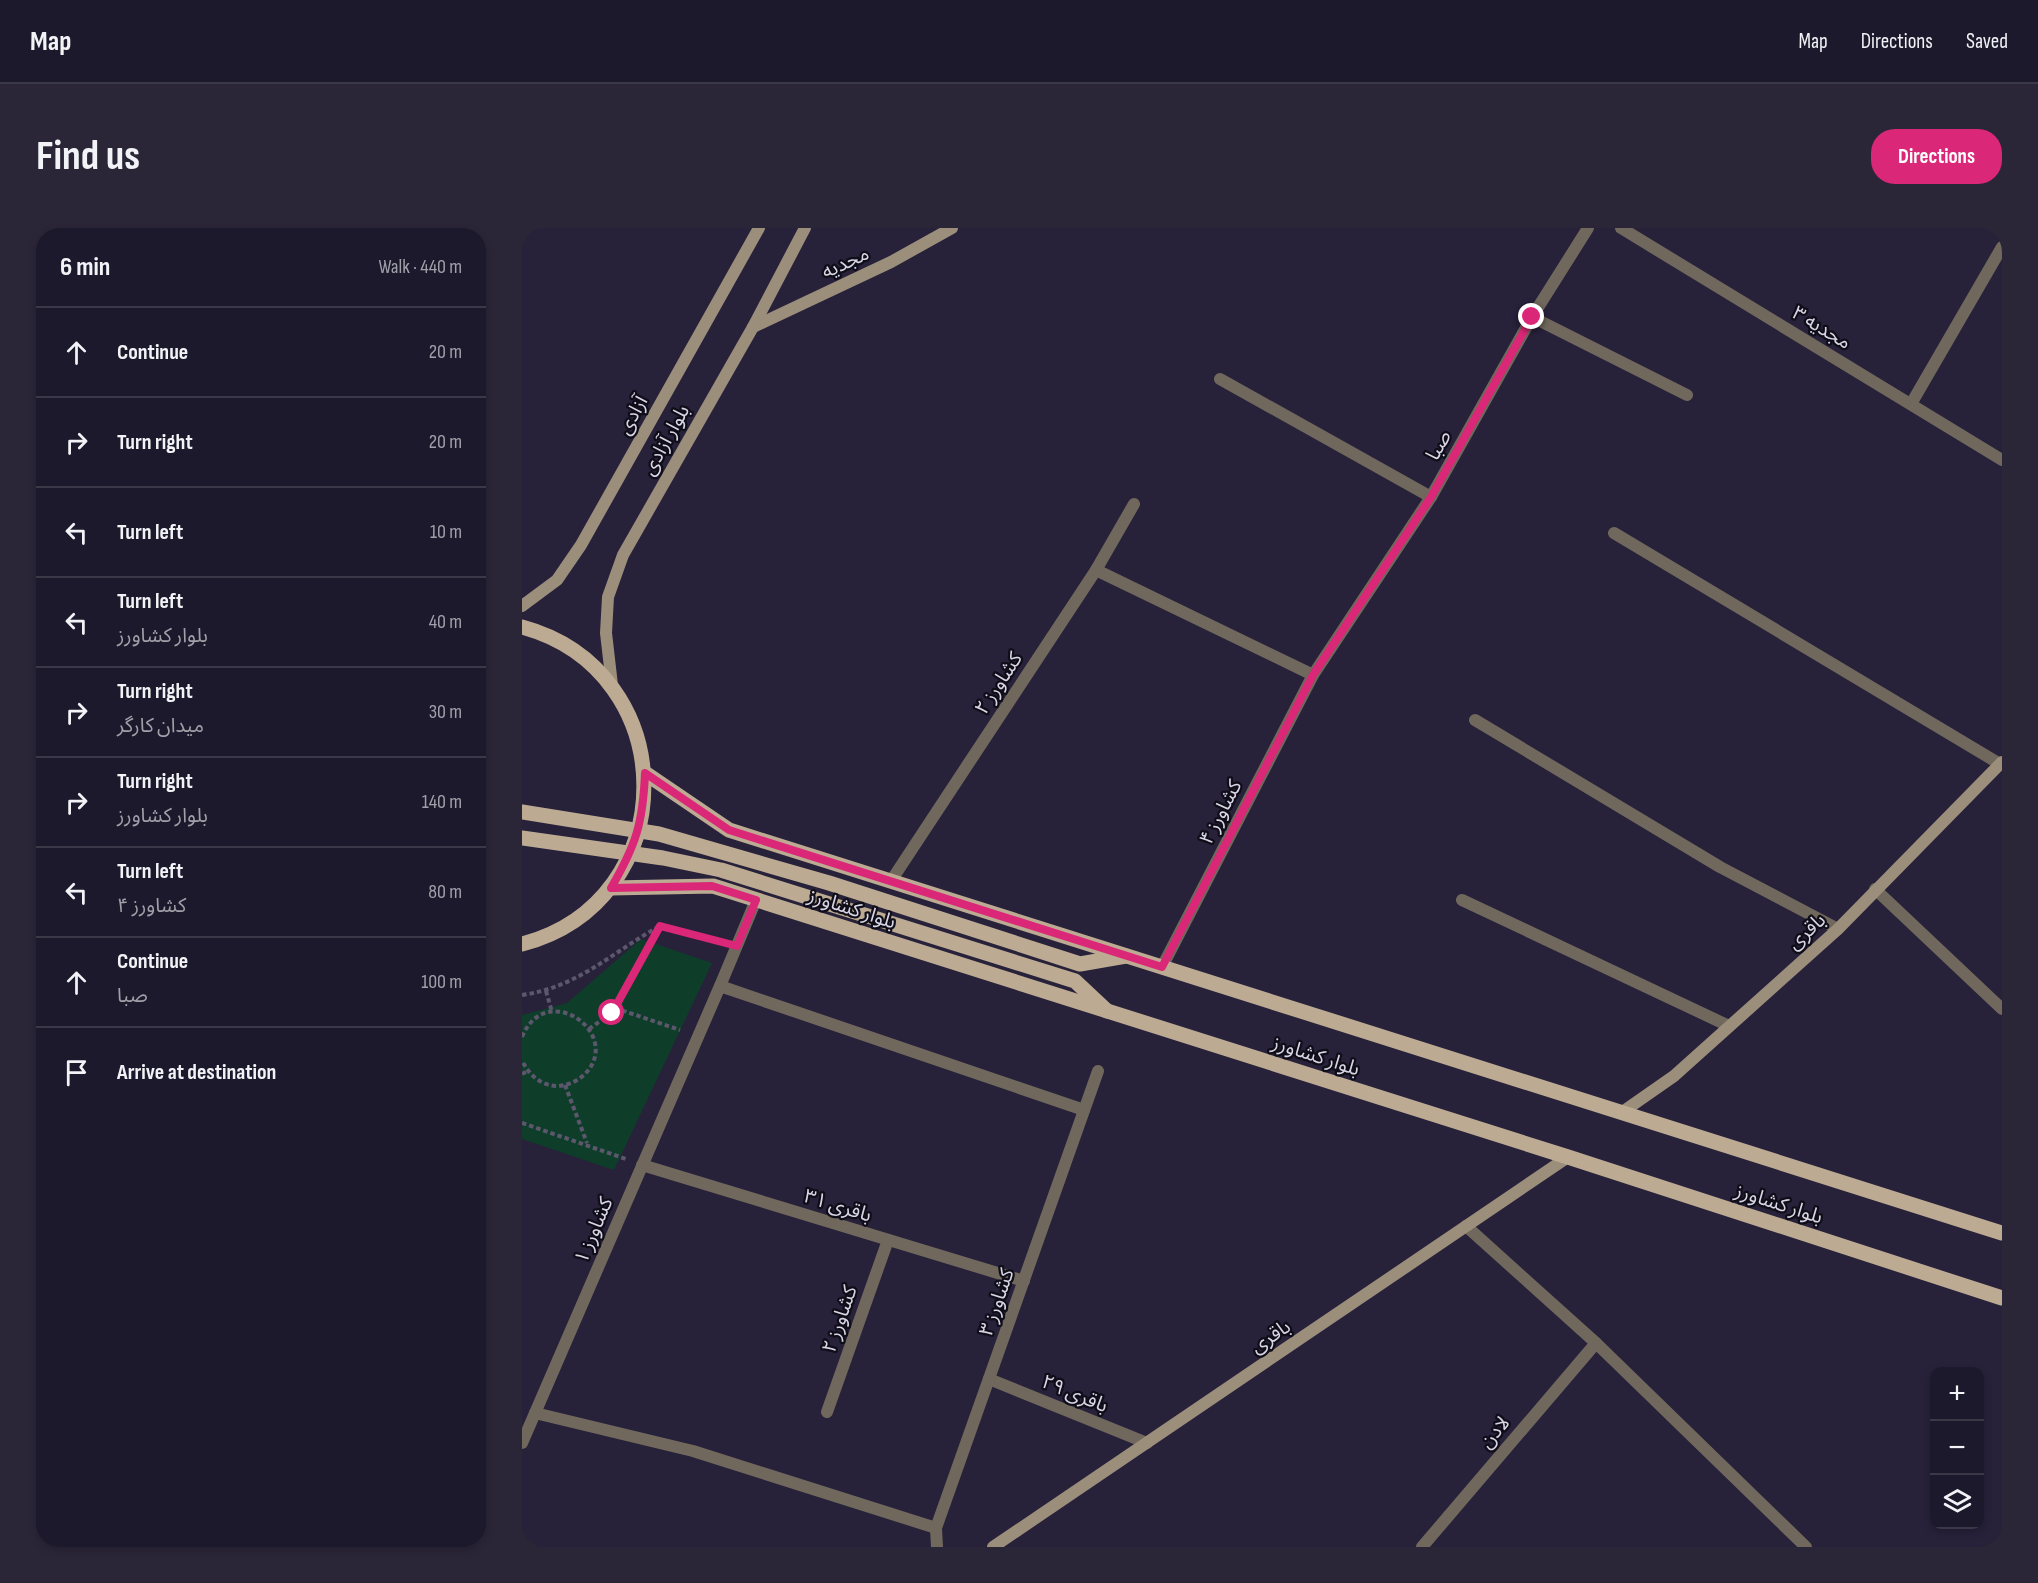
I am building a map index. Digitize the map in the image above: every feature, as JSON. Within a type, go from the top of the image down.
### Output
[{"type":"main road","points":[[522,627],[543,633],[581,654],[612,685],[635,726],[645,773],[644,814],[632,852],[611,888],[580,918],[542,939],[522,944]]},
{"type":"main road","name":"بلوار کشاورز","points":[[645,773],[729,830],[2002,1233]]},
{"type":"main road","points":[[522,812],[659,834],[829,884],[1080,964],[1126,956]]},
{"type":"main road","points":[[522,838],[663,858],[721,870],[1075,981],[1107,1011]]},
{"type":"main road","name":"بلوار کشاورز","points":[[611,888],[712,886],[1568,1157],[2002,1298]]},
{"type":"street","name":"آزادی","points":[[522,606],[558,580],[581,545],[759,228]]},
{"type":"street","name":"بلوار آزادی","points":[[612,685],[606,633],[608,597],[623,555],[753,327],[805,228]]},
{"type":"street","name":"مجدیه","points":[[753,327],[891,261],[951,228]]},
{"type":"street","name":"صبا","points":[[1313,675],[1431,497],[1532,317],[1588,228]]},
{"type":"street","name":"مجدیه ۳","points":[[1621,228],[2002,460]]},
{"type":"street","points":[[1911,404],[2002,247]]},
{"type":"street","points":[[1532,317],[1687,395]]},
{"type":"street","points":[[1220,379],[1431,497]]},
{"type":"street","name":"کشاورز ۲","points":[[891,881],[1096,570],[1134,504]]},
{"type":"street","points":[[1614,534],[2001,763]]},
{"type":"street","points":[[1096,570],[1313,675]]},
{"type":"street","name":"کشاورز ۴","points":[[1162,967],[1313,675]]},
{"type":"street","points":[[1475,720],[1720,867],[1838,929]]},
{"type":"street","name":"باقری","points":[[1622,1113],[1674,1076],[1838,929],[2001,763]]},
{"type":"street","points":[[1875,889],[2002,1009]]},
{"type":"street","name":"کشاورز ۱","points":[[522,1443],[756,900]]},
{"type":"street","points":[[1462,900],[1729,1026]]},
{"type":"street","points":[[720,986],[1084,1110]]},
{"type":"street","name":"کشاورز ۳","points":[[937,1547],[936,1528],[1098,1071]]},
{"type":"street","name":"باقری","points":[[993,1547],[1568,1157]]},
{"type":"street","name":"باقری ۳۱","points":[[642,1165],[1024,1281]]},
{"type":"street","points":[[1466,1226],[1596,1343],[1804,1546]]},
{"type":"street","name":"کشاورز ۲","points":[[827,1412],[888,1240]]},
{"type":"street","name":"لادن","points":[[1422,1547],[1596,1343]]},
{"type":"street","name":"باقری ۲۹","points":[[989,1380],[1147,1443]]},
{"type":"street","points":[[535,1413],[693,1451],[936,1528]]},
{"type":"path","points":[[589,1029],[612,1013],[660,926]]},
{"type":"path","points":[[522,995],[546,992],[588,974],[660,926],[737,946]]},
{"type":"path","points":[[546,992],[552,1012]]},
{"type":"path","points":[[615,1008],[698,1034]]},
{"type":"path","points":[[522,1037],[532,1021],[552,1012],[577,1016],[589,1029],[595,1048],[593,1061],[587,1072],[565,1085],[544,1083],[528,1071],[522,1060]]},
{"type":"path","points":[[522,1074],[528,1071]]},
{"type":"path","points":[[565,1085],[587,1144]]},
{"type":"path","points":[[522,1123],[642,1165]]},
{"type":"green space","points":[[641,939],[712,963],[614,1170],[522,1139],[522,1015],[567,1003]]},
{"type":"route","points":[[612,1013],[631,983],[660,926],[737,946],[756,900],[712,886],[611,888],[632,852],[644,814],[645,773],[729,830],[1162,967],[1313,675],[1431,497],[1532,317]]}]
